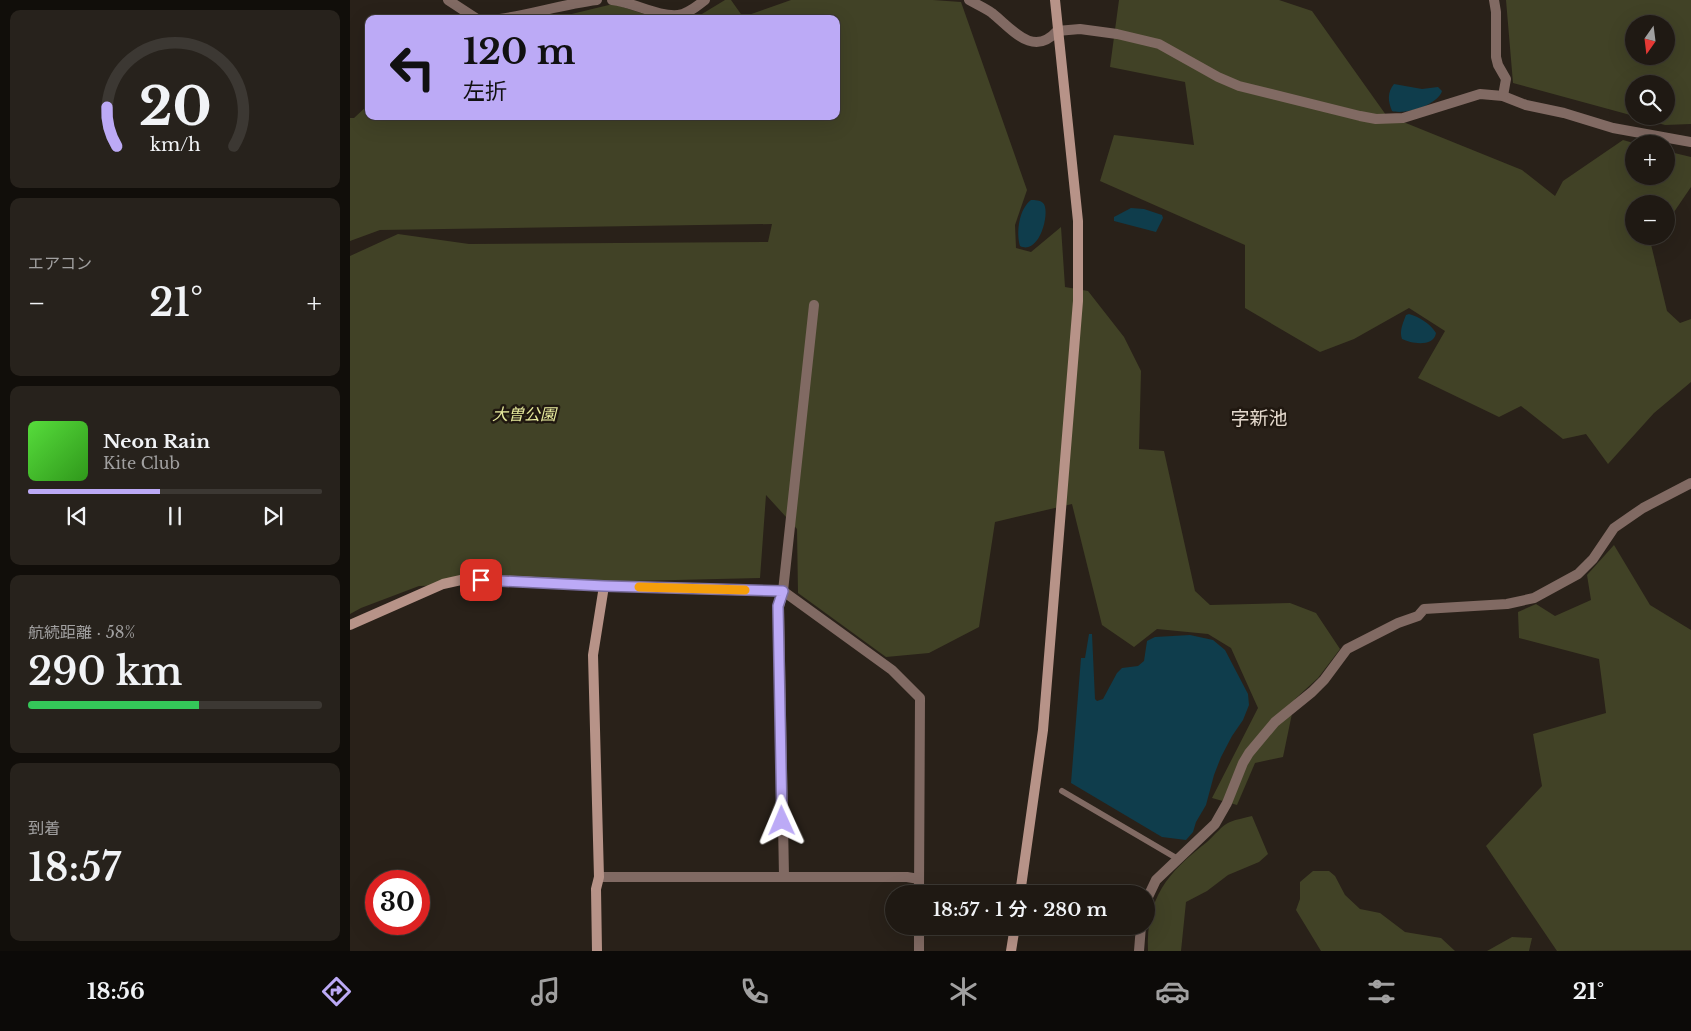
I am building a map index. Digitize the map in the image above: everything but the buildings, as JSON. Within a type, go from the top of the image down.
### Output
[{"type":"street","points":[[448,0],[471,15]]},
{"type":"street","points":[[525,15],[574,3],[597,0]]},
{"type":"street","points":[[612,0],[678,15],[705,0]]},
{"type":"street","points":[[969,0],[992,13],[1017,35],[1030,41],[1050,38],[1057,31],[1080,29],[1118,34],[1159,44],[1218,77],[1239,86],[1376,119],[1403,118],[1480,94],[1503,96],[1526,105],[1564,113],[1613,128],[1691,142]]},
{"type":"street","points":[[1021,885],[1043,730],[1078,300],[1078,221],[1054,0]]},
{"type":"street","points":[[1494,0],[1496,12],[1496,57],[1506,79],[1503,96]]},
{"type":"street","points":[[784,876],[778,606],[783,591],[814,305]]},
{"type":"street","points":[[1154,885],[1156,880],[1215,824],[1227,804],[1243,763],[1256,743],[1275,722],[1324,680],[1347,649],[1418,616],[1424,609],[1507,604],[1534,598],[1578,574],[1593,559],[1614,528],[1643,508],[1691,483]]},
{"type":"street","points":[[350,625],[443,584],[460,580],[783,591],[892,670],[920,698],[919,885]]},
{"type":"street","points":[[597,951],[596,889],[600,877],[593,655],[604,586]]},
{"type":"street","points":[[600,877],[784,876],[907,877],[919,879]]},
{"type":"street","points":[[919,935],[919,951]]},
{"type":"street","points":[[1011,951],[1014,935]]},
{"type":"street","points":[[1139,951],[1140,935]]},
{"type":"lane","points":[[1062,791],[1178,859]]},
{"type":"green space","points":[[725,0],[731,0],[742,15],[700,15]]},
{"type":"green space","name":"大曽公園","points":[[791,0],[933,0],[961,2],[1027,190],[1015,225],[1016,248],[1031,252],[1061,227],[1065,287],[1088,291],[1124,337],[1141,371],[1139,449],[1164,451],[1195,591],[1210,605],[1290,603],[1316,613],[1340,649],[1318,678],[1295,699],[1283,757],[1255,763],[1237,805],[1212,798],[1258,708],[1231,648],[1208,634],[1157,629],[1134,647],[1102,625],[1072,504],[995,522],[979,627],[929,653],[886,657],[798,593],[797,529],[766,495],[760,578],[419,586],[350,614],[350,256],[398,234],[469,244],[768,242],[772,224],[380,230],[350,241],[350,118],[354,118],[365,108],[365,120],[840,120],[840,15],[749,15]]},
{"type":"green space","points":[[1119,0],[1279,0],[1312,11],[1386,115],[1522,170],[1555,196],[1563,181],[1623,140],[1625,141],[1625,185],[1675,185],[1675,153],[1691,157],[1691,187],[1675,211],[1675,195],[1625,195],[1625,245],[1651,245],[1667,311],[1680,323],[1691,319],[1691,382],[1654,413],[1608,464],[1586,434],[1563,439],[1521,406],[1499,417],[1418,378],[1445,331],[1409,308],[1354,339],[1320,352],[1245,308],[1245,245],[1100,181],[1114,135],[1194,145],[1185,82],[1110,67]]},
{"type":"green space","points":[[1506,0],[1691,0],[1691,124],[1675,125],[1675,75],[1625,75],[1625,114],[1513,83]]},
{"type":"green space","points":[[613,4],[647,15],[568,15]]},
{"type":"green space","points":[[1614,545],[1650,605],[1691,630],[1691,950],[1557,951],[1486,846],[1542,786],[1533,734],[1606,713],[1599,659],[1519,638],[1518,612],[1536,604],[1555,616],[1591,600],[1587,575]]},
{"type":"green space","points":[[1252,816],[1268,854],[1259,862],[1228,875],[1207,891],[1186,902],[1181,951],[1148,951],[1148,935],[1155,935],[1155,901],[1162,888],[1170,876],[1193,853],[1227,823]]},
{"type":"green space","points":[[1313,871],[1329,871],[1335,876],[1345,895],[1360,909],[1380,913],[1405,932],[1441,938],[1455,951],[1321,951],[1296,910],[1300,899],[1300,882]]},
{"type":"green space","points":[[1512,937],[1532,938],[1529,951],[1487,951]]},
{"type":"water","points":[[1394,84],[1422,89],[1438,87],[1442,91],[1428,105],[1405,112],[1398,112],[1392,111],[1389,100],[1389,94]]},
{"type":"water","points":[[1031,200],[1043,203],[1046,214],[1045,222],[1038,239],[1033,244],[1027,247],[1020,246],[1018,234],[1021,215]]},
{"type":"water","points":[[1131,208],[1144,209],[1162,215],[1163,218],[1156,232],[1114,221],[1114,217]]},
{"type":"water","points":[[1409,314],[1424,321],[1434,329],[1436,333],[1431,341],[1417,343],[1402,339],[1402,327],[1406,315]]},
{"type":"water","points":[[1089,634],[1092,634],[1095,699],[1097,701],[1103,699],[1117,673],[1122,668],[1138,666],[1144,661],[1147,641],[1155,637],[1190,635],[1213,640],[1225,650],[1248,694],[1249,705],[1243,720],[1221,757],[1206,805],[1196,822],[1193,832],[1186,840],[1162,837],[1071,783],[1081,658],[1085,658]]},
{"type":"slow traffic","points":[[639,587],[745,590]]},
{"type":"district","name":"字新池","points":[[1259,418]]},
{"type":"route","points":[[481,580],[604,586],[783,591],[778,606],[782,821]]}]
